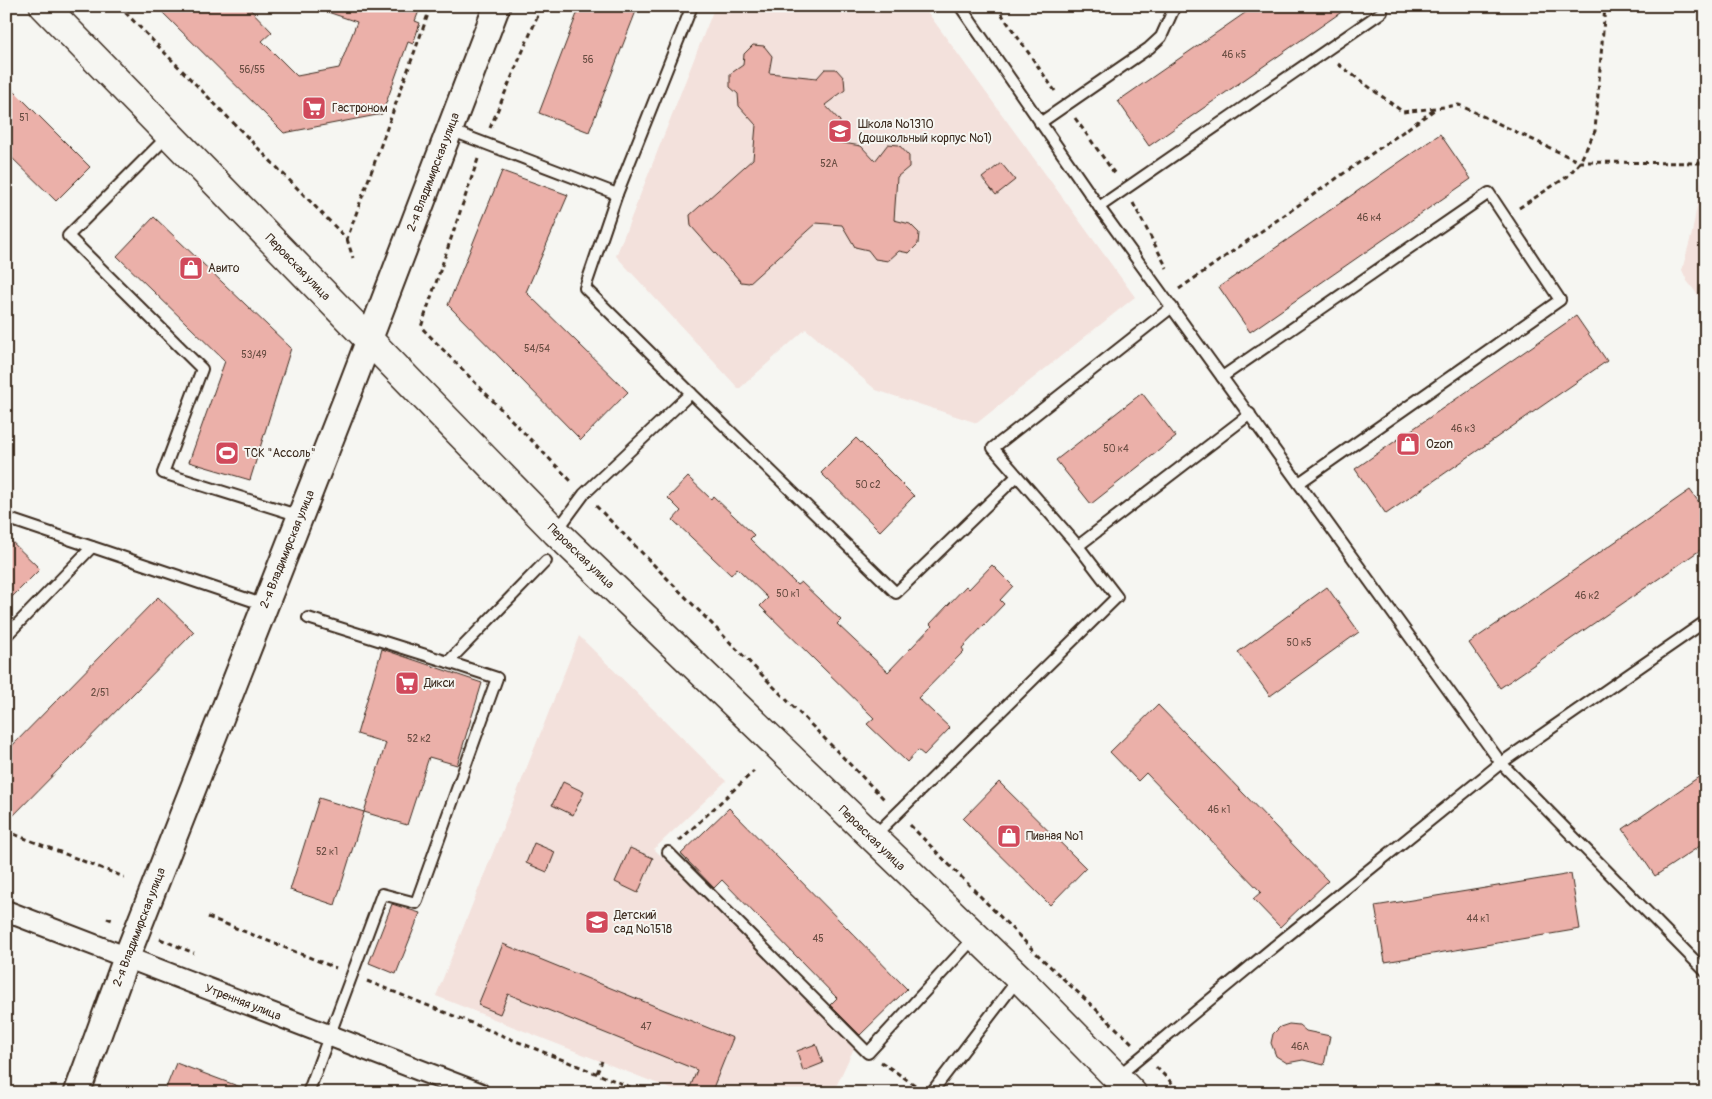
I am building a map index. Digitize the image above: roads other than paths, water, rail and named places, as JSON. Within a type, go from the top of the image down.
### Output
[{"type":"main road","name":"Перовская улица","points":[[44,6],[556,532],[1019,978],[1124,1085]]},
{"type":"street","name":"2-я Владимирская улица","points":[[77,1093],[137,930],[369,341],[497,6]]},
{"type":"street","name":"Утренняя улица","points":[[6,911],[479,1093]]},
{"type":"lane","points":[[692,6],[617,194],[586,288],[896,593],[1017,476]]},
{"type":"lane","points":[[960,6],[1099,207],[1501,763],[1706,972]]},
{"type":"lane","points":[[1040,123],[1149,48],[1161,37],[1176,6]]},
{"type":"lane","points":[[1099,207],[1382,12]]},
{"type":"lane","points":[[450,130],[617,194]]},
{"type":"lane","points":[[170,134],[68,236],[202,369],[162,473],[300,516]]},
{"type":"lane","points":[[1222,377],[1489,193],[1560,300],[1299,483]]},
{"type":"lane","points":[[872,837],[1117,597],[1078,546],[993,448],[1172,308]]},
{"type":"lane","points":[[556,532],[584,494],[691,393]]},
{"type":"lane","points":[[1078,546],[1250,414]]},
{"type":"lane","points":[[6,518],[265,605]]},
{"type":"lane","points":[[6,636],[92,547]]},
{"type":"lane","points":[[448,662],[546,560]]},
{"type":"lane","points":[[308,618],[497,678],[416,903],[382,894],[308,1093]]},
{"type":"lane","points":[[1124,1085],[1144,1054],[1501,763],[1706,621]]},
{"type":"lane","points":[[668,852],[868,1053],[975,936]]},
{"type":"lane","points":[[931,1093],[1019,978]]},
{"type":"place","name":"Гастроном","points":[[314,108]]},
{"type":"place","name":"Школа №1310 (дошкольный корпус №1)","points":[[840,131]]},
{"type":"place","name":"Авито","points":[[191,268]]},
{"type":"place","name":"Ozon","points":[[1408,444]]},
{"type":"place","name":"ТСК \"Ассоль\"","points":[[227,453]]},
{"type":"place","name":"Дикси","points":[[407,683]]},
{"type":"place","name":"Пивная №1","points":[[1009,836]]},
{"type":"place","name":"Детский сад №1518","points":[[597,922]]}]
